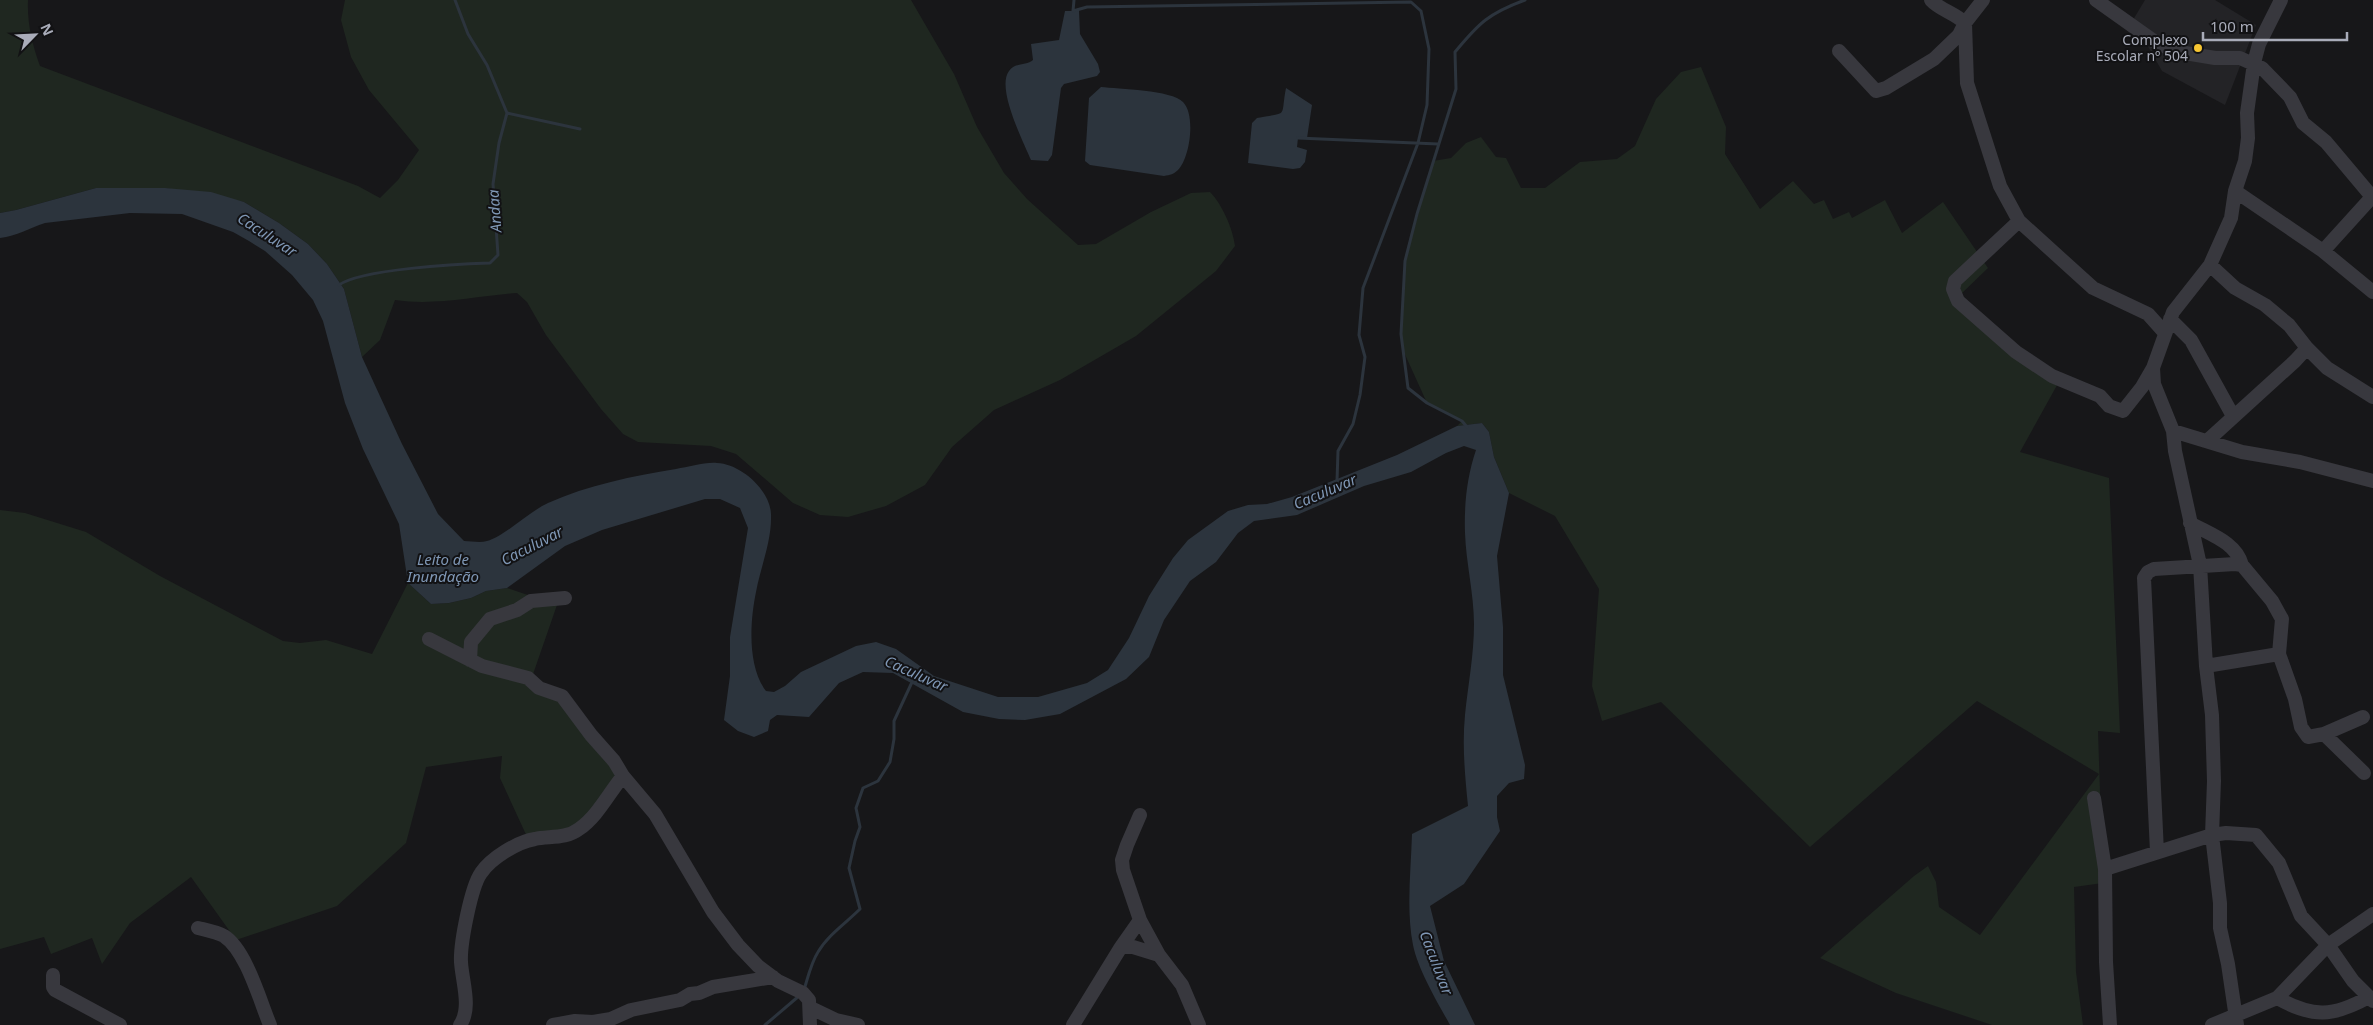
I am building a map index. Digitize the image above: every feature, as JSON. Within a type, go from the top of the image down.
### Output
[{"type":"street","points":[[1931,0],[1935,5],[1956,15],[1965,23],[1967,83],[1997,178],[2018,221],[2093,288],[2148,314],[2165,333]]},
{"type":"street","points":[[1839,51],[1876,91],[1886,88],[1934,59],[1959,35],[1965,23],[1983,0]]},
{"type":"street","points":[[2096,0],[2158,44],[2179,52],[2215,58],[2240,58],[2254,63],[2262,68],[2290,97],[2303,123],[2326,142],[2372,198],[2323,251]]},
{"type":"street","points":[[2018,221],[1955,281],[1953,289],[1958,301],[2016,352],[2052,376],[2100,396],[2109,406],[2123,411],[2142,387],[2153,368],[2172,315],[2210,265],[2231,218],[2235,191],[2245,161],[2248,138],[2247,113],[2254,63],[2259,44],[2281,0]]},
{"type":"street","points":[[2235,191],[2323,251],[2373,292]]},
{"type":"street","points":[[2210,265],[2235,288],[2266,305],[2290,325],[2307,348],[2327,368],[2373,397]]},
{"type":"street","points":[[2148,314],[2172,315]]},
{"type":"street","points":[[2172,315],[2191,340],[2233,416]]},
{"type":"street","points":[[2207,441],[2307,348]]},
{"type":"street","points":[[2153,368],[2154,384],[2173,430],[2175,451],[2200,566],[2206,666],[2212,715],[2214,781],[2212,835],[2220,903],[2220,928],[2237,1019]]},
{"type":"street","points":[[2173,430],[2242,452],[2300,462],[2373,481]]},
{"type":"street","points":[[2190,523],[2224,541],[2240,558],[2242,565],[2272,601],[2282,619],[2279,654],[2295,699],[2304,732],[2308,737],[2324,734],[2363,717]]},
{"type":"street","points":[[2156,852],[2144,578],[2148,572],[2154,569],[2242,565]]},
{"type":"street","points":[[470,660],[472,642],[490,619],[517,610],[531,601],[564,598]]},
{"type":"street","points":[[429,639],[470,660],[498,672],[528,678],[539,688],[562,696],[591,735],[614,761],[623,776],[655,814],[713,912],[738,945],[758,966],[773,977],[803,993],[808,1000],[810,1008],[810,1025]]},
{"type":"street","points":[[2206,666],[2279,654]]},
{"type":"street","points":[[2324,734],[2364,773]]},
{"type":"street","points":[[460,1025],[464,1019],[465,986],[461,962],[464,936],[480,874],[488,863],[521,844],[535,839],[562,836],[579,830],[592,817],[623,776]]},
{"type":"street","points":[[2094,798],[2105,869],[2106,962],[2110,1025]]},
{"type":"street","points":[[1140,815],[1122,860],[1123,870],[1140,920],[1159,955],[1182,985],[1199,1025]]},
{"type":"street","points":[[2105,869],[2212,835],[2226,833],[2256,835],[2279,863],[2301,916],[2328,944],[2353,981],[2371,999],[2332,1014],[2314,1013],[2295,1008],[2277,998]]},
{"type":"street","points":[[2212,1025],[2237,1019],[2277,998],[2328,944],[2373,914]]},
{"type":"street","points":[[1072,1025],[1140,920]]},
{"type":"street","points":[[198,928],[224,936],[234,946],[245,964],[270,1025]]},
{"type":"street","points":[[1121,947],[1133,947],[1159,955]]},
{"type":"street","points":[[53,975],[55,990],[120,1025]]},
{"type":"street","points":[[553,1025],[575,1021],[594,1022],[611,1020],[631,1010],[680,1000],[690,994],[699,994],[713,987],[773,977]]},
{"type":"street","points":[[810,1008],[836,1020],[858,1025]]},
{"type":"shaded area","points":[[0,0],[28,0],[28,17],[40,66],[358,186],[380,198],[398,180],[419,150],[369,90],[351,57],[341,20],[345,0],[911,0],[954,74],[977,127],[1004,173],[1027,199],[1078,245],[1096,244],[1151,212],[1191,193],[1210,192],[1219,203],[1226,217],[1235,246],[1216,271],[1136,336],[1060,380],[994,410],[952,447],[925,485],[886,506],[848,517],[820,515],[793,503],[736,454],[711,446],[638,442],[623,434],[601,409],[546,335],[527,302],[517,293],[426,302],[395,300],[380,340],[362,357],[344,289],[327,264],[308,244],[279,223],[244,202],[165,188],[96,188],[0,213]]},
{"type":"shaded area","name":"Complexo Escolar nº 504","points":[[2145,0],[2215,0],[2256,25],[2225,105],[2162,71],[2133,20]]},
{"type":"shaded area","points":[[1701,67],[1726,127],[1725,154],[1760,209],[1793,181],[1814,204],[1824,200],[1833,219],[1849,212],[1852,218],[1885,200],[1902,233],[1943,202],[1988,268],[1959,296],[2005,338],[2061,378],[2020,452],[2109,478],[2120,733],[2098,731],[2103,883],[2074,887],[2076,972],[2083,1025],[1992,1025],[1896,993],[1820,958],[1928,866],[1936,882],[1939,907],[1980,935],[2099,774],[1977,701],[1810,847],[1661,702],[1602,721],[1592,686],[1599,589],[1555,516],[1509,493],[1494,457],[1489,432],[1482,423],[1457,426],[1462,421],[1427,403],[1403,350],[1401,334],[1405,261],[1433,161],[1451,158],[1466,143],[1481,137],[1496,157],[1506,158],[1521,188],[1545,188],[1580,162],[1617,159],[1635,146],[1656,99],[1681,72]]},
{"type":"shaded area","points":[[0,510],[25,513],[86,532],[160,576],[283,641],[300,643],[326,640],[372,654],[408,583],[431,604],[449,603],[471,598],[486,591],[507,588],[557,605],[531,680],[558,693],[623,776],[579,830],[529,841],[500,778],[502,756],[426,767],[406,843],[337,906],[236,940],[191,877],[130,923],[102,964],[92,938],[51,954],[44,937],[0,949]]},
{"type":"water","points":[[1065,11],[1079,11],[1080,34],[1098,64],[1100,72],[1097,76],[1064,84],[1061,88],[1052,155],[1048,161],[1031,160],[1012,115],[1008,102],[1006,79],[1012,68],[1033,60],[1031,44],[1059,40]]},
{"type":"water","points":[[1101,87],[1132,89],[1168,95],[1183,102],[1189,116],[1190,136],[1186,156],[1178,170],[1164,176],[1090,165],[1085,161],[1089,98]]},
{"type":"water","points":[[1286,88],[1312,105],[1307,138],[1298,138],[1297,147],[1307,150],[1305,162],[1300,168],[1293,169],[1248,163],[1252,123],[1257,118],[1282,112]]},
{"type":"water","name":"Leito de Inundação","points":[[96,188],[165,188],[211,192],[244,202],[279,223],[308,244],[327,264],[344,289],[362,357],[402,444],[438,514],[464,541],[487,541],[548,503],[579,491],[611,482],[712,463],[726,464],[744,473],[753,480],[766,496],[771,514],[770,534],[752,616],[753,656],[760,681],[766,691],[774,692],[785,686],[801,672],[856,646],[876,642],[896,649],[934,676],[998,697],[1038,697],[1087,683],[1108,670],[1129,638],[1149,596],[1173,558],[1188,540],[1228,511],[1248,505],[1267,504],[1292,497],[1397,455],[1457,426],[1482,423],[1489,432],[1494,457],[1509,493],[1497,556],[1503,627],[1503,675],[1525,765],[1524,779],[1509,783],[1497,796],[1497,817],[1500,831],[1464,884],[1430,906],[1444,961],[1475,1025],[1450,1025],[1434,997],[1413,945],[1409,904],[1412,834],[1468,806],[1464,760],[1464,726],[1474,624],[1465,533],[1465,512],[1468,480],[1476,450],[1464,446],[1446,453],[1411,472],[1364,486],[1297,515],[1254,521],[1238,533],[1216,562],[1190,581],[1164,620],[1149,657],[1126,679],[1060,714],[1025,720],[999,719],[963,712],[893,673],[863,672],[839,683],[809,717],[777,715],[770,720],[768,731],[754,737],[738,731],[724,720],[730,676],[730,637],[748,528],[740,508],[720,499],[705,499],[602,530],[565,546],[507,588],[486,591],[471,598],[449,603],[431,604],[408,583],[399,524],[363,449],[345,403],[323,321],[313,300],[292,275],[265,251],[233,232],[182,214],[130,213],[45,223],[17,234],[0,238],[0,213]]},
{"type":"waterway","name":"Andaa","points":[[339,285],[368,275],[388,271],[490,263],[498,255],[493,184],[499,143],[507,113],[487,65],[468,34],[455,0]]},
{"type":"waterway","name":"Caculuvar","points":[[1074,0],[1073,11],[1087,7],[1411,2],[1421,11],[1429,49],[1427,105],[1418,143],[1363,288],[1359,335],[1365,357],[1360,395],[1353,424],[1338,451],[1337,481]]},
{"type":"waterway","points":[[1467,427],[1462,421],[1427,403],[1408,388],[1401,334],[1405,261],[1417,214],[1456,89],[1455,52],[1471,33],[1486,20],[1502,10],[1525,0]]},
{"type":"waterway","points":[[507,113],[580,129]]},
{"type":"waterway","points":[[1298,138],[1438,144]]},
{"type":"waterway","name":"Caculuvar","points":[[804,990],[813,961],[822,946],[860,909],[849,868],[860,827],[856,808],[863,788],[878,781],[890,762],[894,739],[894,721],[913,680]]},
{"type":"waterway","points":[[765,1025],[799,996]]},
{"type":"place","name":"Complexo Escolar nº 504","points":[[2198,48]]}]
